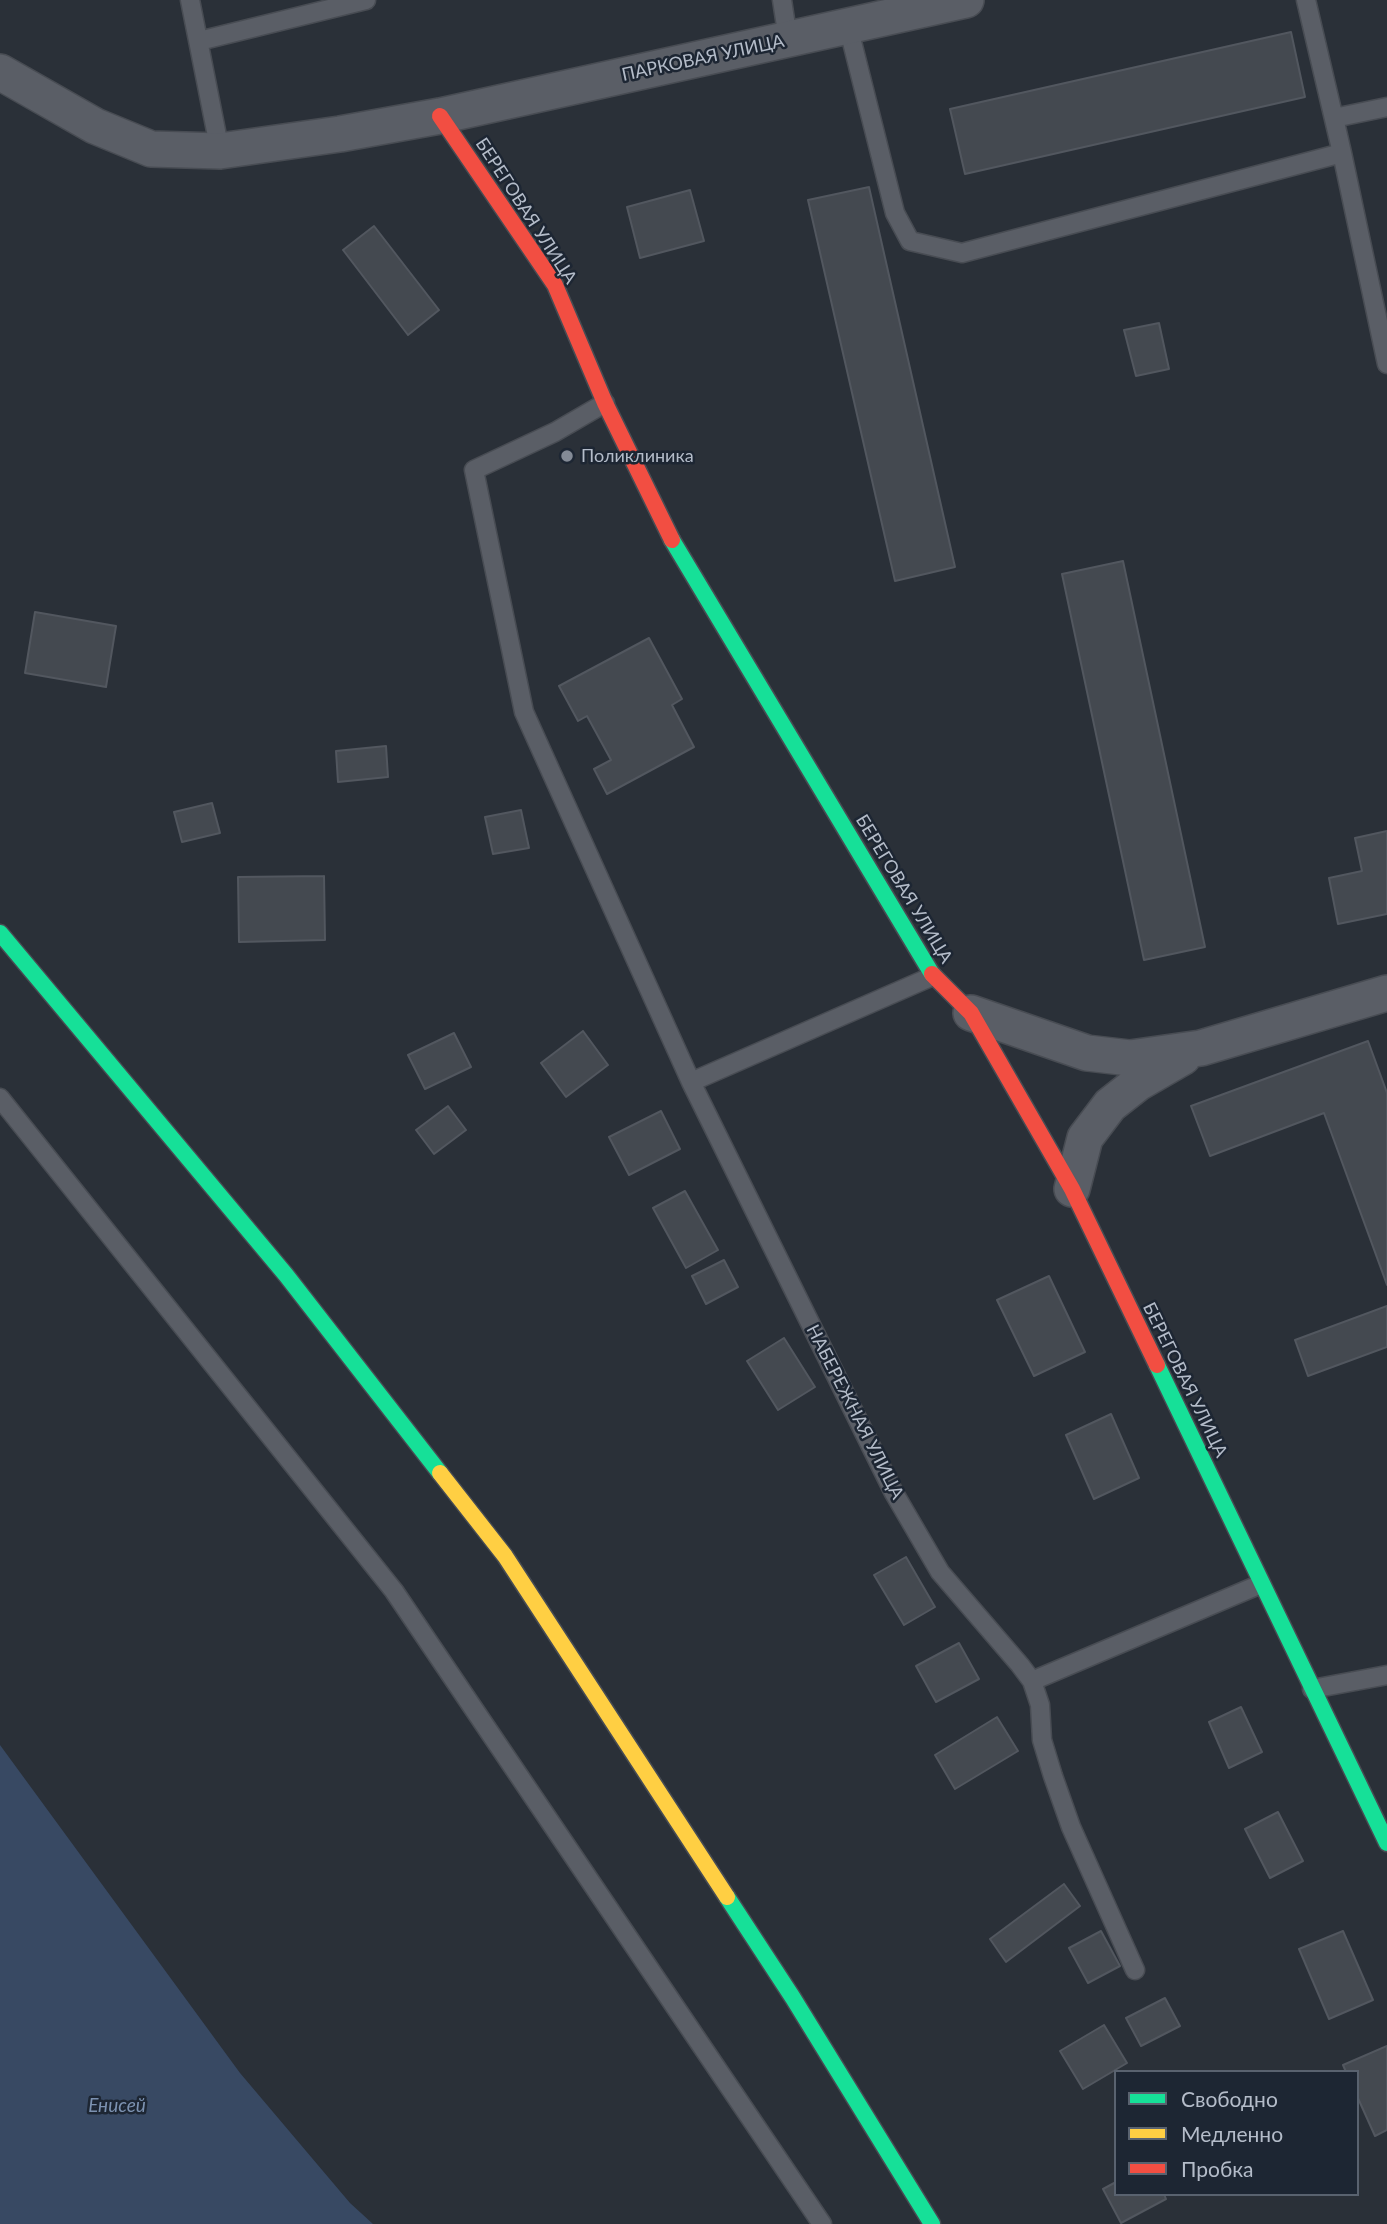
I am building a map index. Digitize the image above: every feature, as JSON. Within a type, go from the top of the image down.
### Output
[{"type":"street","name":"ПАРКОВАЯ УЛИЦА","points":[[0,72],[95,126],[151,149],[220,151],[440,116],[788,39],[861,15],[966,0]]},
{"type":"street","name":"БЕРЕГОВАЯ УЛИЦА","points":[[440,116],[555,285],[605,403],[670,537],[933,976],[971,1013],[1072,1189],[1387,1843]]},
{"type":"street","points":[[0,933],[286,1275],[505,1556],[793,1998],[932,2224]]},
{"type":"street","points":[[971,1013],[1087,1053],[1130,1058],[1201,1048],[1387,993]]},
{"type":"street","points":[[1072,1189],[1084,1138],[1110,1105],[1146,1078],[1201,1048]]},
{"type":"lane","points":[[190,0],[220,151]]},
{"type":"lane","points":[[199,41],[366,0]]},
{"type":"lane","points":[[782,0],[788,39]]},
{"type":"lane","points":[[1306,0],[1387,364]]},
{"type":"lane","points":[[861,15],[895,213],[910,242],[962,253],[1342,153]]},
{"type":"lane","points":[[1334,118],[1387,107]]},
{"type":"lane","name":"НАБЕРЕЖНАЯ УЛИЦА","points":[[605,403],[555,432],[474,470],[524,712],[691,1083],[894,1493],[940,1572],[1032,1681],[1040,1705],[1042,1740],[1071,1827],[1135,1970]]},
{"type":"lane","points":[[691,1083],[933,976]]},
{"type":"lane","points":[[0,1098],[394,1591],[822,2224]]},
{"type":"lane","points":[[1032,1681],[1261,1584]]},
{"type":"lane","points":[[1312,1689],[1387,1675]]},
{"type":"water","name":"Енисей","points":[[0,1745],[240,2073],[350,2203],[373,2224],[0,2224]]},
{"type":"building","points":[[1291,32],[1305,97],[965,174],[950,109]]},
{"type":"building","points":[[869,187],[955,567],[895,581],[808,200]]},
{"type":"building","points":[[690,190],[704,241],[640,258],[627,207]]},
{"type":"building","points":[[374,226],[439,310],[408,335],[343,250]]},
{"type":"building","points":[[1159,323],[1169,369],[1136,376],[1124,330]]},
{"type":"building","points":[[1123,561],[1205,947],[1144,960],[1062,574]]},
{"type":"building","points":[[35,612],[116,626],[106,687],[25,673]]},
{"type":"building","points":[[649,638],[682,699],[672,705],[694,747],[607,794],[594,769],[611,760],[587,716],[578,721],[559,686]]},
{"type":"building","points":[[386,746],[388,777],[338,782],[336,751]]},
{"type":"building","points":[[212,803],[220,833],[182,842],[174,812]]},
{"type":"building","points":[[521,810],[529,848],[493,854],[485,817]]},
{"type":"building","points":[[1387,831],[1387,914],[1338,924],[1329,878],[1362,871],[1355,838]]},
{"type":"building","points":[[324,876],[325,940],[239,942],[238,877]]},
{"type":"building","points":[[583,1031],[608,1065],[566,1097],[541,1063]]},
{"type":"building","points":[[454,1033],[471,1067],[425,1089],[408,1055]]},
{"type":"building","points":[[1368,1041],[1387,1093],[1387,1285],[1324,1113],[1210,1156],[1191,1106]]},
{"type":"building","points":[[448,1106],[466,1130],[434,1154],[416,1130]]},
{"type":"building","points":[[661,1111],[680,1149],[629,1175],[609,1137]]},
{"type":"building","points":[[685,1191],[718,1250],[686,1268],[653,1208]]},
{"type":"building","points":[[724,1260],[738,1287],[706,1304],[692,1276]]},
{"type":"building","points":[[1049,1276],[1085,1352],[1034,1376],[997,1300]]},
{"type":"building","points":[[1387,1306],[1387,1347],[1308,1376],[1295,1340]]},
{"type":"building","points":[[784,1338],[815,1387],[778,1410],[747,1361]]},
{"type":"building","points":[[1111,1414],[1139,1478],[1094,1499],[1066,1435]]},
{"type":"building","points":[[906,1557],[935,1607],[904,1625],[874,1575]]},
{"type":"building","points":[[959,1643],[979,1679],[936,1702],[916,1666]]},
{"type":"building","points":[[1241,1707],[1262,1752],[1229,1768],[1209,1722]]},
{"type":"building","points":[[997,1717],[1018,1751],[955,1789],[935,1755]]},
{"type":"building","points":[[1278,1812],[1303,1861],[1270,1878],[1245,1829]]},
{"type":"building","points":[[1064,1884],[1080,1906],[1006,1962],[990,1939]]},
{"type":"building","points":[[1101,1931],[1120,1966],[1088,1983],[1069,1948]]},
{"type":"building","points":[[1343,1931],[1373,2000],[1329,2019],[1299,1949]]},
{"type":"building","points":[[1165,1998],[1180,2026],[1141,2046],[1126,2018]]},
{"type":"building","points":[[1104,2025],[1127,2063],[1083,2089],[1060,2051]]},
{"type":"building","points":[[1387,2046],[1387,2130],[1375,2136],[1359,2100],[1359,2070],[1345,2070],[1343,2065]]},
{"type":"building","points":[[1114,2183],[1114,2196],[1165,2196],[1166,2199],[1121,2223],[1103,2189]]},
{"type":"traffic: fast","points":[[672,540],[932,974]]},
{"type":"traffic: fast","points":[[0,933],[286,1275],[440,1473]]},
{"type":"traffic: fast","points":[[1157,1365],[1387,1843]]},
{"type":"traffic: fast","points":[[727,1897],[793,1998],[932,2224]]},
{"type":"traffic: slow","points":[[440,1473],[505,1556],[727,1897]]},
{"type":"traffic: jam","points":[[440,116],[555,285],[605,403],[672,540]]},
{"type":"traffic: jam","points":[[932,974],[971,1013],[1072,1189],[1157,1365]]},
{"type":"place","name":"Поликлиника","points":[[567,456]]}]
